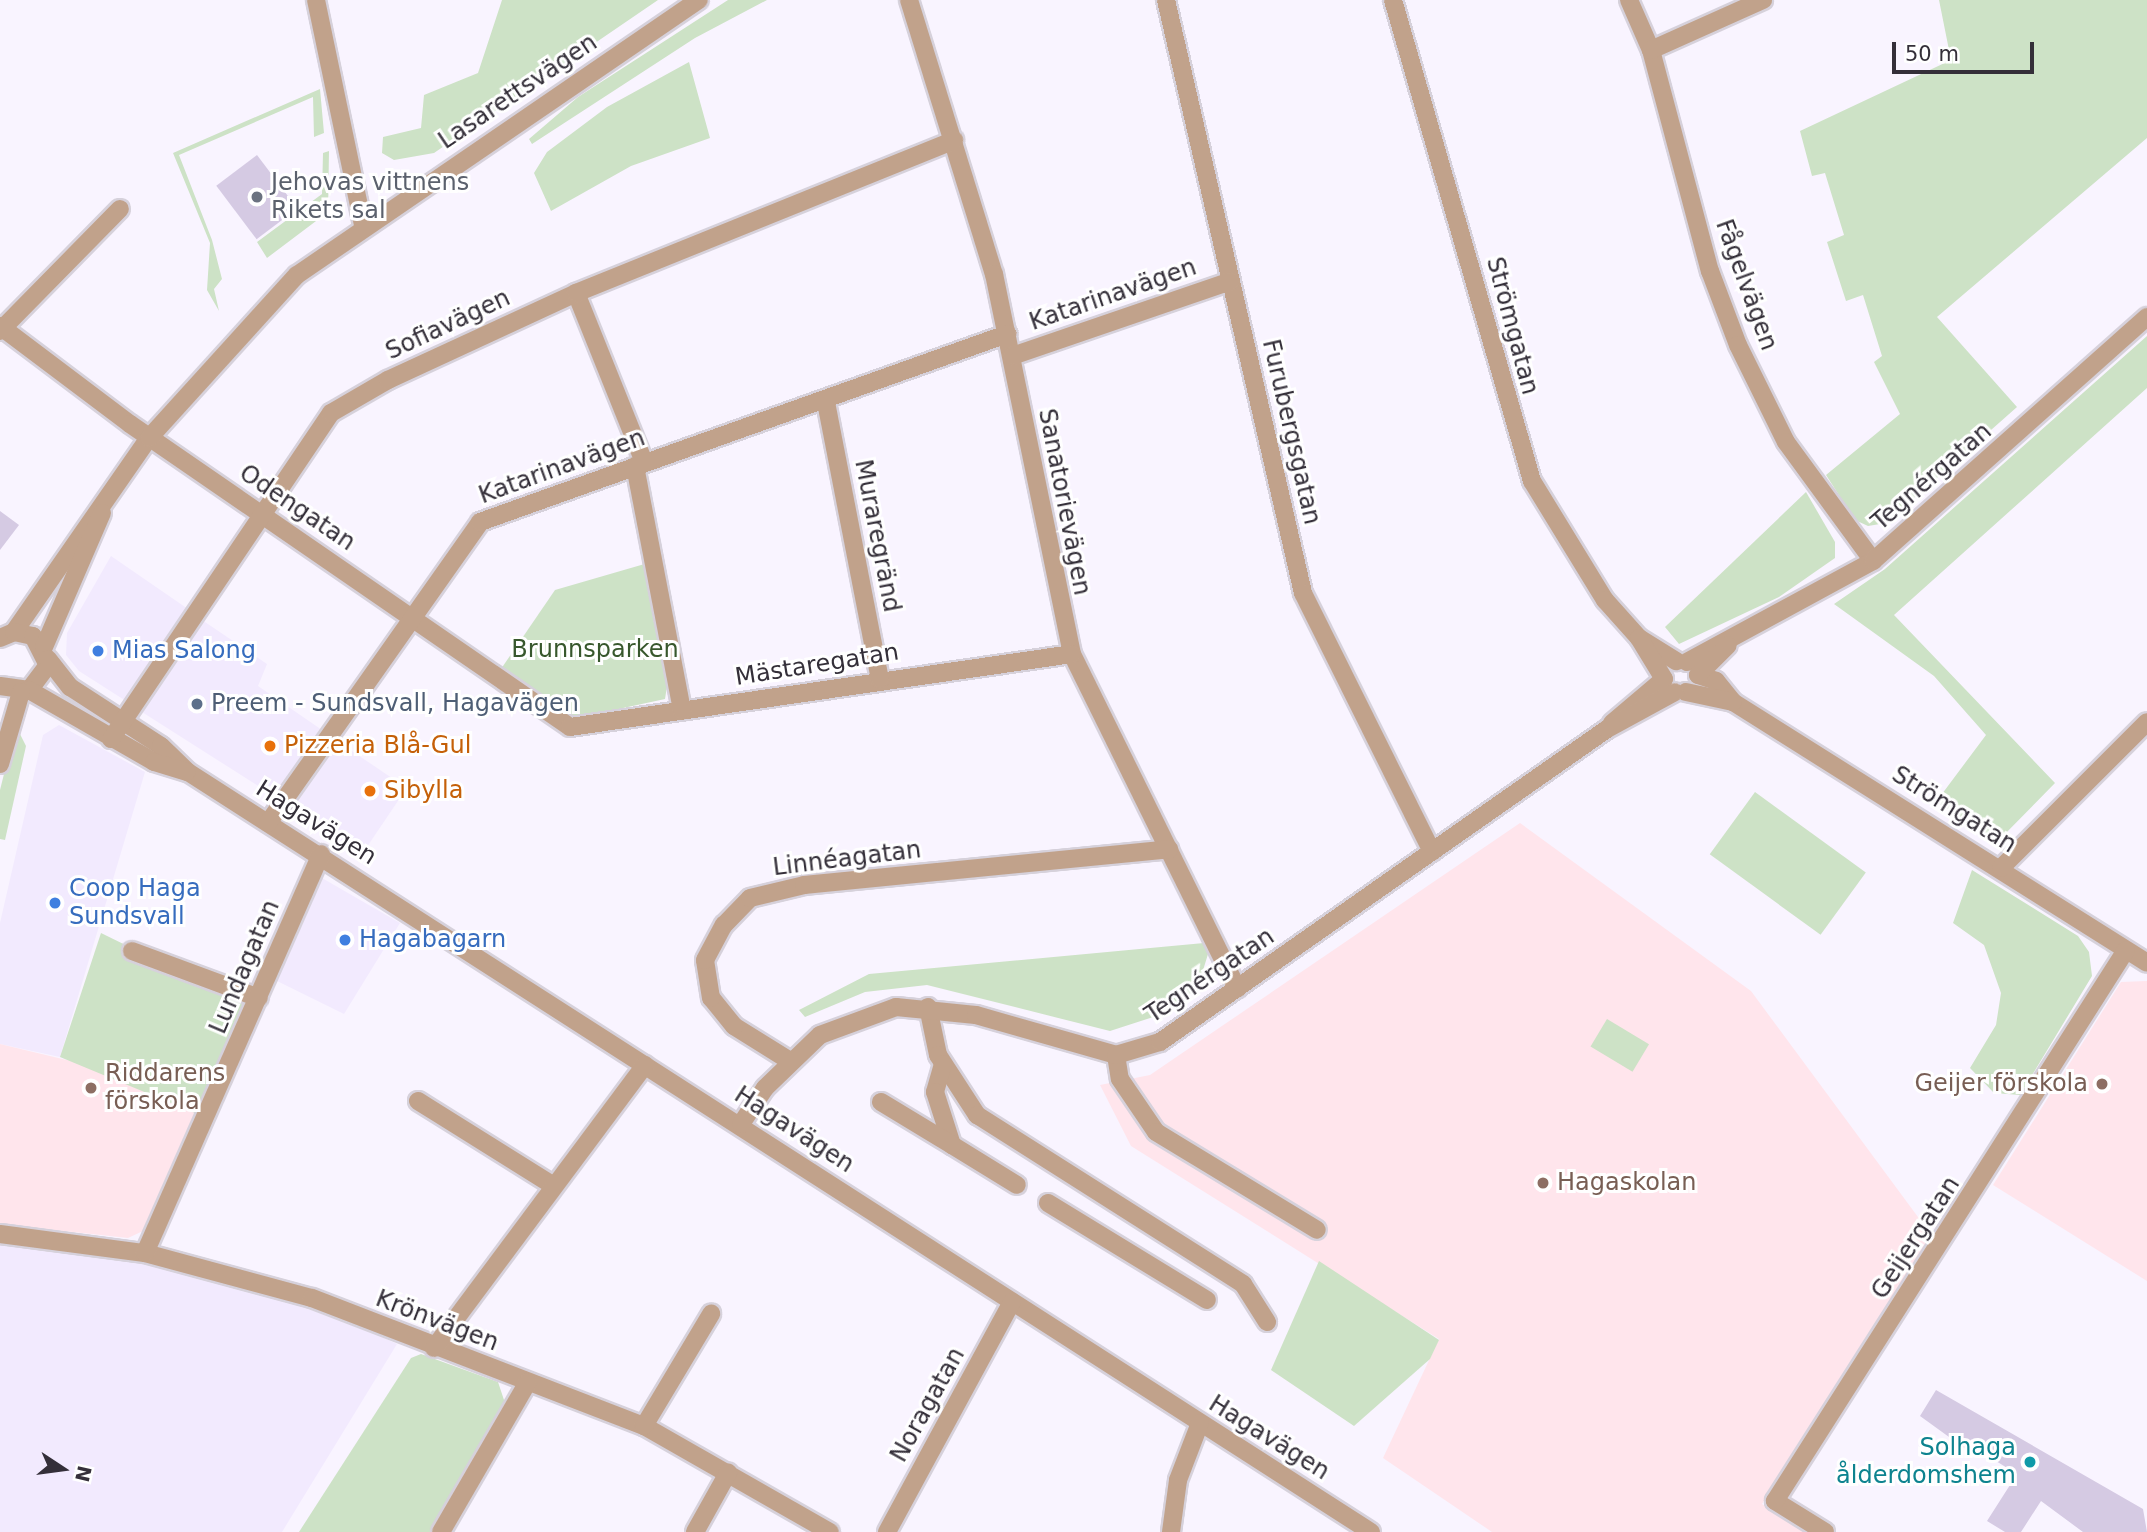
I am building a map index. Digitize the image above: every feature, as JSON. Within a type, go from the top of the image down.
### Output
[{"type":"street","points":[[316,0],[363,225]]},
{"type":"street","name":"Lasarettsvägen","points":[[6,634],[108,498],[149,438],[255,315],[363,225],[699,0]]},
{"type":"street","name":"Sanatorievägen","points":[[909,0],[979,213],[1012,356],[1072,654],[1237,988]]},
{"type":"street","name":"Furubergsgatan","points":[[1166,0],[1311,615],[1432,852]]},
{"type":"street","name":"Strömgatan","points":[[1393,0],[1527,469],[1585,572],[1639,638],[1675,688],[1733,702],[2001,868],[2147,963]]},
{"type":"street","name":"Fågelvägen","points":[[1629,0],[1651,50],[1710,271],[1738,345],[1786,442],[1873,561]]},
{"type":"street","points":[[1651,50],[1763,0]]},
{"type":"street","name":"Sofiavägen","points":[[111,739],[331,413],[388,380],[576,293],[954,140]]},
{"type":"street","points":[[1,328],[120,209]]},
{"type":"street","name":"Katarinavägen","points":[[1012,356],[1231,281]]},
{"type":"street","points":[[576,293],[639,464],[682,711]]},
{"type":"street","name":"Tegnérgatan","points":[[1687,666],[1873,561],[2147,317]]},
{"type":"street","name":"Odengatan","points":[[1,328],[149,438],[570,727]]},
{"type":"street","name":"Katarinavägen","points":[[268,823],[410,615],[480,522],[639,464],[826,402],[1007,334]]},
{"type":"street","name":"Muraregränd","points":[[826,402],[880,679]]},
{"type":"street","name":"Lasarettsvägen","points":[[0,764],[25,691],[44,677],[46,653],[108,498]]},
{"type":"street","points":[[6,634],[33,636],[46,653]]},
{"type":"street","name":"Strömgatan","points":[[1639,638],[1717,681],[1733,702]]},
{"type":"street","name":"Hagavägen","points":[[46,653],[70,687],[123,722],[188,772],[321,854],[1371,1532]]},
{"type":"street","name":"Mästaregatan","points":[[570,727],[880,679],[1072,654]]},
{"type":"street","points":[[1675,688],[1687,666]]},
{"type":"street","points":[[1675,688],[1687,666]]},
{"type":"street","name":"Hagavägen","points":[[0,686],[25,691],[111,739],[188,772]]},
{"type":"street","name":"Tegnérgatan","points":[[1116,1055],[1178,1033],[1237,988],[1607,729],[1675,688]]},
{"type":"street","points":[[2001,868],[2147,722]]},
{"type":"street","name":"Linnéagatan","points":[[790,1061],[734,1026],[711,998],[705,960],[723,925],[750,898],[804,885],[1169,849]]},
{"type":"street","name":"Lundagatan","points":[[145,1253],[321,854]]},
{"type":"street","name":"Geijergatan","points":[[1825,1532],[1775,1501],[2126,950]]},
{"type":"street","points":[[132,951],[259,998]]},
{"type":"street","points":[[928,1007],[943,1064],[977,1115],[1243,1284],[1267,1322]]},
{"type":"street","points":[[741,1124],[790,1061],[820,1035],[858,1016],[928,1007],[1116,1055],[1120,1079],[1156,1132],[1317,1230]]},
{"type":"street","points":[[943,1064],[935,1092],[952,1145]]},
{"type":"street","points":[[434,1348],[645,1065]]},
{"type":"street","points":[[418,1101],[554,1186]]},
{"type":"street","points":[[881,1102],[1017,1185]]},
{"type":"street","points":[[1048,1203],[1207,1300]]},
{"type":"street","name":"Krönvägen","points":[[0,1234],[145,1253],[312,1298],[434,1348],[645,1426],[830,1532]]},
{"type":"street","name":"Noragatan","points":[[887,1532],[1012,1302]]},
{"type":"street","points":[[645,1426],[711,1314]]},
{"type":"street","points":[[441,1532],[528,1382]]},
{"type":"street","points":[[1171,1532],[1178,1480],[1200,1423]]},
{"type":"street","points":[[695,1532],[728,1472]]},
{"type":"shaded area","points":[[111,556],[188,609],[126,701],[79,671],[66,655],[67,633]]},
{"type":"shaded area","points":[[202,620],[267,664],[258,686],[322,730],[274,796],[142,712]]},
{"type":"shaded area","points":[[59,725],[145,772],[60,1057],[0,1044],[0,923],[43,735]]},
{"type":"shaded area","points":[[337,741],[407,788],[361,856],[291,809]]},
{"type":"shaded area","name":"Hagaskolan","points":[[1520,823],[1751,991],[1932,1236],[1762,1504],[1807,1532],[1492,1532],[1383,1458],[1439,1339],[1131,1146],[1100,1085],[1150,1075]]},
{"type":"shaded area","points":[[322,878],[400,923],[344,1014],[275,980]]},
{"type":"shaded area","name":"Geijer förskola","points":[[2147,981],[2147,1281],[1993,1185],[2121,982]]},
{"type":"shaded area","name":"Riddarens förskola","points":[[0,1044],[75,1062],[195,1113],[143,1231],[128,1238],[0,1224]]},
{"type":"shaded area","points":[[0,1240],[103,1252],[310,1304],[397,1344],[282,1532],[0,1532]]},
{"type":"green space","points":[[502,0],[658,0],[434,153],[394,160],[382,153],[383,137],[421,128],[424,95],[478,73]]},
{"type":"green space","points":[[728,0],[767,0],[695,38],[532,144],[529,139],[578,97]]},
{"type":"green space","points":[[1939,0],[2147,0],[2147,138],[1937,317],[2017,407],[1886,523],[1868,526],[1855,520],[1826,475],[1900,414],[1874,362],[1882,356],[1863,295],[1846,301],[1827,242],[1844,235],[1825,173],[1812,176],[1800,131],[1951,60]]},
{"type":"green space","points":[[689,62],[710,138],[631,166],[551,211],[534,173],[547,152],[607,107]]},
{"type":"green space","points":[[320,89],[324,133],[314,137],[313,97],[179,155],[212,240],[222,279],[214,289],[219,311],[207,290],[210,243],[173,153]]},
{"type":"green space","points":[[329,151],[328,212],[267,258],[257,242],[322,194],[323,153]]},
{"type":"green space","points":[[2147,336],[2147,388],[1894,615],[2055,783],[2001,838],[1993,838],[1936,802],[1986,735],[1934,676],[1834,604],[1885,569]]},
{"type":"green space","points":[[1806,492],[1835,542],[1835,558],[1779,597],[1679,644],[1665,627]]},
{"type":"green space","name":"Brunnsparken","points":[[648,563],[668,680],[665,699],[572,719],[501,669],[555,590]]},
{"type":"green space","points":[[16,726],[26,746],[5,840],[0,839],[0,790]]},
{"type":"green space","points":[[1755,792],[1866,873],[1821,935],[1710,854]]},
{"type":"green space","points":[[1972,870],[2078,936],[2089,952],[2092,976],[2020,1095],[1994,1093],[1970,1068],[1996,1025],[2001,993],[1984,945],[1953,923]]},
{"type":"green space","points":[[101,933],[244,1003],[195,1113],[60,1057]]},
{"type":"green space","points":[[1204,943],[1208,954],[1201,977],[1181,1008],[1110,1031],[927,985],[865,992],[805,1017],[799,1010],[869,974]]},
{"type":"green space","points":[[1607,1019],[1649,1044],[1633,1072],[1591,1046]]},
{"type":"green space","points":[[1319,1261],[1439,1340],[1430,1359],[1354,1426],[1271,1370]]},
{"type":"green space","points":[[421,1354],[498,1382],[506,1406],[435,1532],[299,1532],[411,1358]]},
{"type":"building","name":"Jehovas vittnens Rikets sal","points":[[257,155],[297,209],[257,239],[216,186]]},
{"type":"building","points":[[0,511],[19,525],[0,550]]},
{"type":"building","name":"Solhaga ålderdomshem","points":[[1936,1390],[2143,1509],[2147,1532],[2083,1532],[2041,1501],[2021,1532],[2005,1532],[1987,1521],[2017,1474],[1970,1445],[1967,1450],[1920,1416]]},
{"type":"place","name":"Jehovas vittnens Rikets sal","points":[[257,197]]},
{"type":"place","name":"Mias Salong","points":[[98,651]]},
{"type":"place","name":"Preem - Sundsvall, Hagavägen","points":[[197,704]]},
{"type":"place","name":"Pizzeria Blå-Gul","points":[[270,746]]},
{"type":"place","name":"Sibylla","points":[[370,791]]},
{"type":"place","name":"Coop Haga Sundsvall","points":[[55,903]]},
{"type":"place","name":"Hagabagarn","points":[[345,940]]},
{"type":"place","name":"Geijer förskola","points":[[2102,1084]]},
{"type":"place","name":"Riddarens förskola","points":[[91,1088]]},
{"type":"place","name":"Hagaskolan","points":[[1543,1183]]},
{"type":"place","name":"Solhaga ålderdomshem","points":[[2030,1462]]}]
